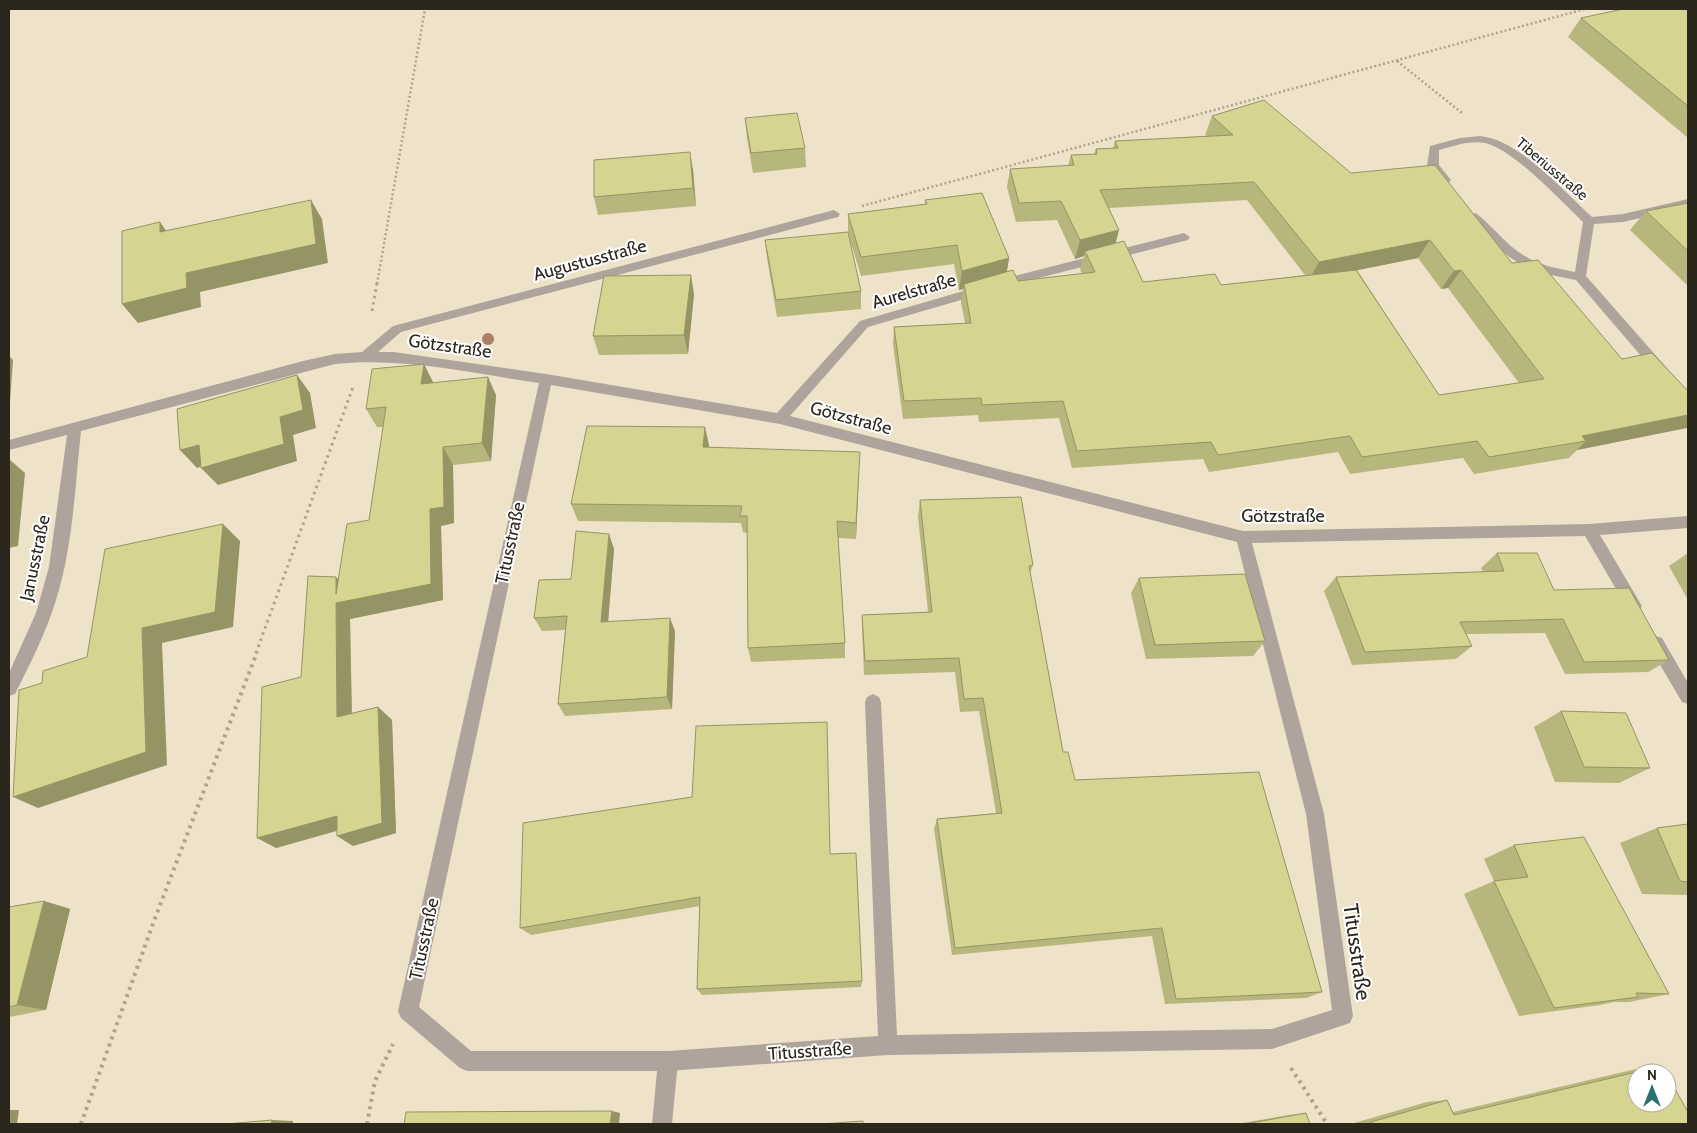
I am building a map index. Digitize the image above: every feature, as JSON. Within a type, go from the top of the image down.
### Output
[{"type":"street","name":"Tiberiusstraße","points":[[1452,188],[1433,166],[1434,148],[1467,140],[1489,140],[1511,152],[1589,221],[1623,218],[1688,203]]},
{"type":"street","points":[[1470,211],[1489,233],[1512,253],[1535,268],[1580,278],[1688,401]]},
{"type":"street","name":"Augustusstraße","points":[[365,356],[397,329],[834,214]]},
{"type":"street","name":"Tiberiusstraße","points":[[1580,278],[1589,221]]},
{"type":"street","name":"Aurelstraße","points":[[780,419],[864,324],[1022,278],[1184,236]]},
{"type":"street","name":"Götzstraße","points":[[9,445],[303,366],[335,359],[365,356],[394,357],[546,379],[780,419],[1243,537],[1589,530],[1688,522]]},
{"type":"street","name":"Titusstraße","points":[[546,379],[408,1011],[467,1061],[668,1061],[888,1045],[1272,1039],[1343,1016],[1315,814],[1243,537]]},
{"type":"street","name":"Janusstraße","points":[[9,689],[39,624],[52,589],[58,561],[75,428]]},
{"type":"street","points":[[1589,530],[1688,697]]},
{"type":"street","points":[[873,702],[888,1045]]},
{"type":"street","points":[[662,1124],[668,1061]]},
{"type":"path","points":[[81,1124],[154,920],[260,644],[365,356],[425,9]]},
{"type":"path","points":[[834,214],[1585,9]]},
{"type":"path","points":[[1396,61],[1476,124],[1489,140]]},
{"type":"path","points":[[367,1124],[375,1082],[408,1011]]},
{"type":"path","points":[[1272,1039],[1327,1124]]},
{"type":"building","points":[[1623,9],[1688,9],[1688,106],[1581,18]]},
{"type":"building","points":[[1264,100],[1351,173],[1435,165],[1512,263],[1538,260],[1622,359],[1652,353],[1688,391],[1688,415],[1582,436],[1586,441],[1489,457],[1477,441],[1362,457],[1350,436],[1218,455],[1211,442],[1077,451],[1063,401],[982,405],[981,398],[904,401],[894,327],[971,323],[964,284],[1013,270],[1018,281],[1095,272],[1085,251],[1124,241],[1143,282],[1215,274],[1221,285],[1356,270],[1439,395],[1544,379],[1461,270],[1454,271],[1430,240],[1319,262],[1254,182],[1100,190],[1119,230],[1080,240],[1061,201],[1019,203],[1010,169],[1074,165],[1071,155],[1097,154],[1096,149],[1118,148],[1115,141],[1233,135],[1212,116]]},
{"type":"building","points":[[797,113],[805,148],[751,153],[745,118]]},
{"type":"building","points":[[690,152],[693,188],[594,197],[594,160]]},
{"type":"building","points":[[982,193],[1009,258],[962,271],[957,245],[861,257],[848,214],[927,204],[925,200]]},
{"type":"building","points":[[311,200],[316,244],[186,273],[187,288],[122,304],[122,231],[160,222],[160,232]]},
{"type":"building","points":[[1688,203],[1688,251],[1646,211]]},
{"type":"building","points":[[848,232],[861,291],[776,300],[765,240]]},
{"type":"building","points":[[691,275],[684,335],[593,336],[604,276]]},
{"type":"building","points":[[424,364],[421,384],[488,377],[482,443],[443,447],[444,507],[430,509],[431,584],[336,603],[337,717],[378,707],[382,823],[337,836],[337,816],[257,838],[262,687],[301,677],[308,576],[336,577],[336,594],[347,524],[369,520],[386,407],[366,409],[372,369]]},
{"type":"building","points":[[297,375],[303,410],[280,417],[284,444],[201,468],[199,445],[180,450],[177,409]]},
{"type":"building","points":[[587,426],[705,427],[703,447],[860,452],[856,523],[837,521],[845,643],[748,648],[747,516],[740,516],[742,506],[571,504]]},
{"type":"building","points":[[1021,497],[1033,565],[1029,566],[1063,752],[1068,752],[1075,780],[1259,772],[1322,992],[1176,999],[1162,928],[955,948],[937,819],[1002,813],[983,698],[964,699],[959,658],[865,661],[862,615],[932,612],[920,500]]},
{"type":"building","points":[[223,524],[215,612],[142,628],[146,752],[13,797],[19,690],[42,683],[43,671],[87,657],[105,549]]},
{"type":"building","points":[[576,531],[609,534],[601,622],[670,618],[667,697],[558,704],[567,616],[534,618],[539,580],[571,579]]},
{"type":"building","points":[[1497,553],[1537,553],[1554,590],[1629,588],[1669,660],[1584,662],[1563,619],[1460,622],[1472,646],[1365,652],[1336,577],[1504,571]]},
{"type":"building","points":[[1245,574],[1265,641],[1155,645],[1139,578]]},
{"type":"building","points":[[1561,711],[1626,713],[1650,768],[1584,767]]},
{"type":"building","points":[[827,722],[830,854],[856,853],[862,981],[697,989],[700,897],[520,928],[523,823],[692,797],[696,726]]},
{"type":"building","points":[[1688,824],[1688,882],[1680,881],[1657,828]]},
{"type":"building","points":[[1584,837],[1669,994],[1636,993],[1638,997],[1554,1008],[1494,881],[1528,877],[1514,845]]},
{"type":"building","points":[[44,901],[17,1005],[9,1007],[9,907]]},
{"type":"building","points":[[1627,1074],[1627,1113],[1677,1113],[1677,1093],[1688,1112],[1688,1124],[1372,1124],[1371,1122],[1447,1100],[1454,1115]]},
{"type":"building","points":[[612,1111],[610,1124],[404,1124],[406,1112]]},
{"type":"building","points":[[1306,1113],[1310,1124],[1245,1124]]},
{"type":"building","points":[[272,1120],[271,1124],[226,1124]]},
{"type":"building","points":[[863,1121],[863,1124],[821,1124]]}]
